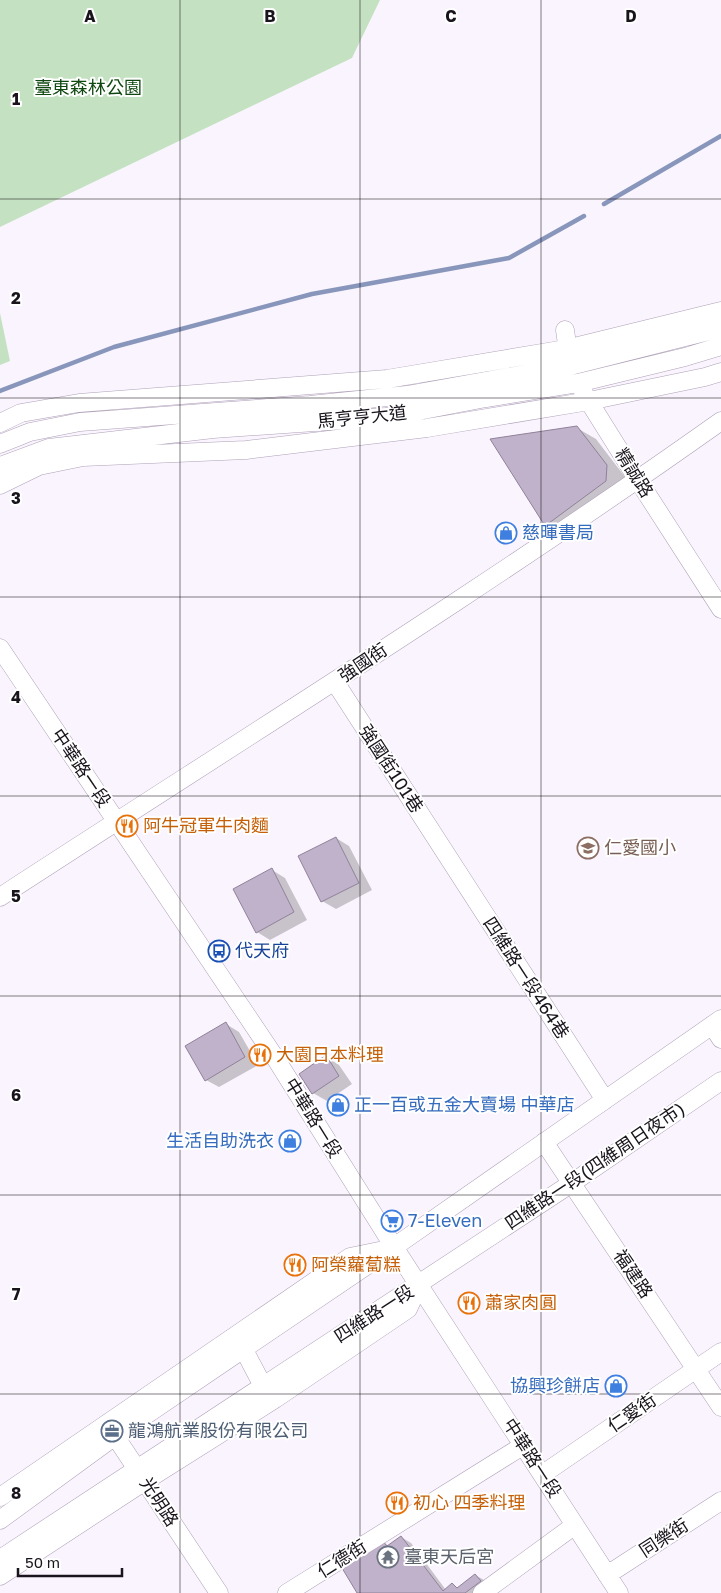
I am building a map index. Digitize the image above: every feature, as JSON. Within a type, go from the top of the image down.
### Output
[{"type":"street","name":"馬亨亨大道","points":[[0,423],[21,414],[79,403],[387,380],[566,349],[721,311]]},
{"type":"street","name":"馬亨亨大道","points":[[0,444],[30,432],[80,422],[310,405],[390,397],[570,366],[721,328]]},
{"type":"street","name":"精誠路","points":[[564,330],[570,366],[578,383],[721,609]]},
{"type":"street","name":"馬亨亨大道","points":[[388,425],[486,398],[578,383],[718,347]]},
{"type":"street","points":[[718,347],[721,366]]},
{"type":"street","name":"馬亨亨大道","points":[[0,485],[39,466],[82,450],[213,429],[388,425],[427,428],[589,401],[721,372]]},
{"type":"street","points":[[387,380],[390,397]]},
{"type":"street","points":[[79,403],[80,422]]},
{"type":"street","name":"強國街","points":[[0,897],[335,682],[638,480],[721,421]]},
{"type":"street","name":"馬亨亨大道","points":[[0,466],[49,448],[82,450]]},
{"type":"street","name":"中華路一段","points":[[0,648],[274,1056],[393,1248],[419,1284],[524,1444],[619,1593]]},
{"type":"street","name":"強國街101巷","points":[[335,682],[447,856]]},
{"type":"street","name":"四維路一段464巷","points":[[447,856],[605,1100]]},
{"type":"street","points":[[0,1520],[115,1436],[243,1348],[393,1248],[605,1100],[718,1028]]},
{"type":"street","name":"四維路一段(四維周日夜市)","points":[[419,1284],[572,1183],[721,1081]]},
{"type":"street","name":"福建路","points":[[544,1142],[721,1407]]},
{"type":"street","points":[[0,1497],[350,1257],[393,1248]]},
{"type":"street","name":"四維路一段","points":[[0,1576],[263,1386],[419,1284]]},
{"type":"street","name":"四維路一段","points":[[0,1558],[275,1399],[408,1309],[419,1284]]},
{"type":"street","points":[[243,1348],[263,1386]]},
{"type":"street","name":"仁愛街","points":[[543,1474],[721,1352]]},
{"type":"street","name":"光明路","points":[[115,1436],[219,1593]]},
{"type":"street","name":"仁德街","points":[[286,1593],[524,1444]]},
{"type":"street","name":"同樂街","points":[[607,1576],[721,1501]]},
{"type":"street","points":[[482,1593],[575,1524]]},
{"type":"green space","name":"臺東森林公園","points":[[0,0],[380,0],[352,58],[0,227]]},
{"type":"green space","points":[[0,313],[10,361],[0,365]]},
{"type":"building","points":[[577,426],[607,465],[606,481],[545,526],[490,439]]},
{"type":"building","points":[[336,837],[359,883],[321,902],[298,856]]},
{"type":"building","points":[[272,868],[294,912],[256,933],[233,889]]},
{"type":"building","points":[[226,1022],[245,1057],[205,1081],[185,1046]]},
{"type":"building","points":[[326,1055],[339,1076],[312,1094],[299,1074]]},
{"type":"building","name":"臺東天后宮","points":[[401,1536],[443,1591],[452,1583],[457,1588],[475,1574],[481,1581],[465,1593],[357,1593],[342,1568],[382,1540],[387,1546]]},
{"type":"waterway","points":[[604,204],[721,136]]},
{"type":"waterway","points":[[0,391],[114,347],[312,294],[509,258],[584,216]]},
{"type":"place","name":"慈暉書局","points":[[506,533]]},
{"type":"place","name":"阿牛冠軍牛肉麵","points":[[127,826]]},
{"type":"place","name":"仁愛國小","points":[[588,848]]},
{"type":"place","name":"代天府","points":[[219,951]]},
{"type":"place","name":"大園日本料理","points":[[260,1055]]},
{"type":"place","name":"正一百或五金大賣場 中華店","points":[[338,1105]]},
{"type":"place","name":"生活自助洗衣","points":[[290,1141]]},
{"type":"place","name":"7-Eleven","points":[[392,1221]]},
{"type":"place","name":"阿榮蘿蔔糕","points":[[295,1265]]},
{"type":"place","name":"蕭家肉圓","points":[[469,1303]]},
{"type":"place","name":"協興珍餅店","points":[[616,1386]]},
{"type":"place","name":"龍鴻航業股份有限公司","points":[[112,1431]]},
{"type":"place","name":"初心 四季料理","points":[[397,1503]]},
{"type":"place","name":"臺東天后宮","points":[[388,1557]]}]
